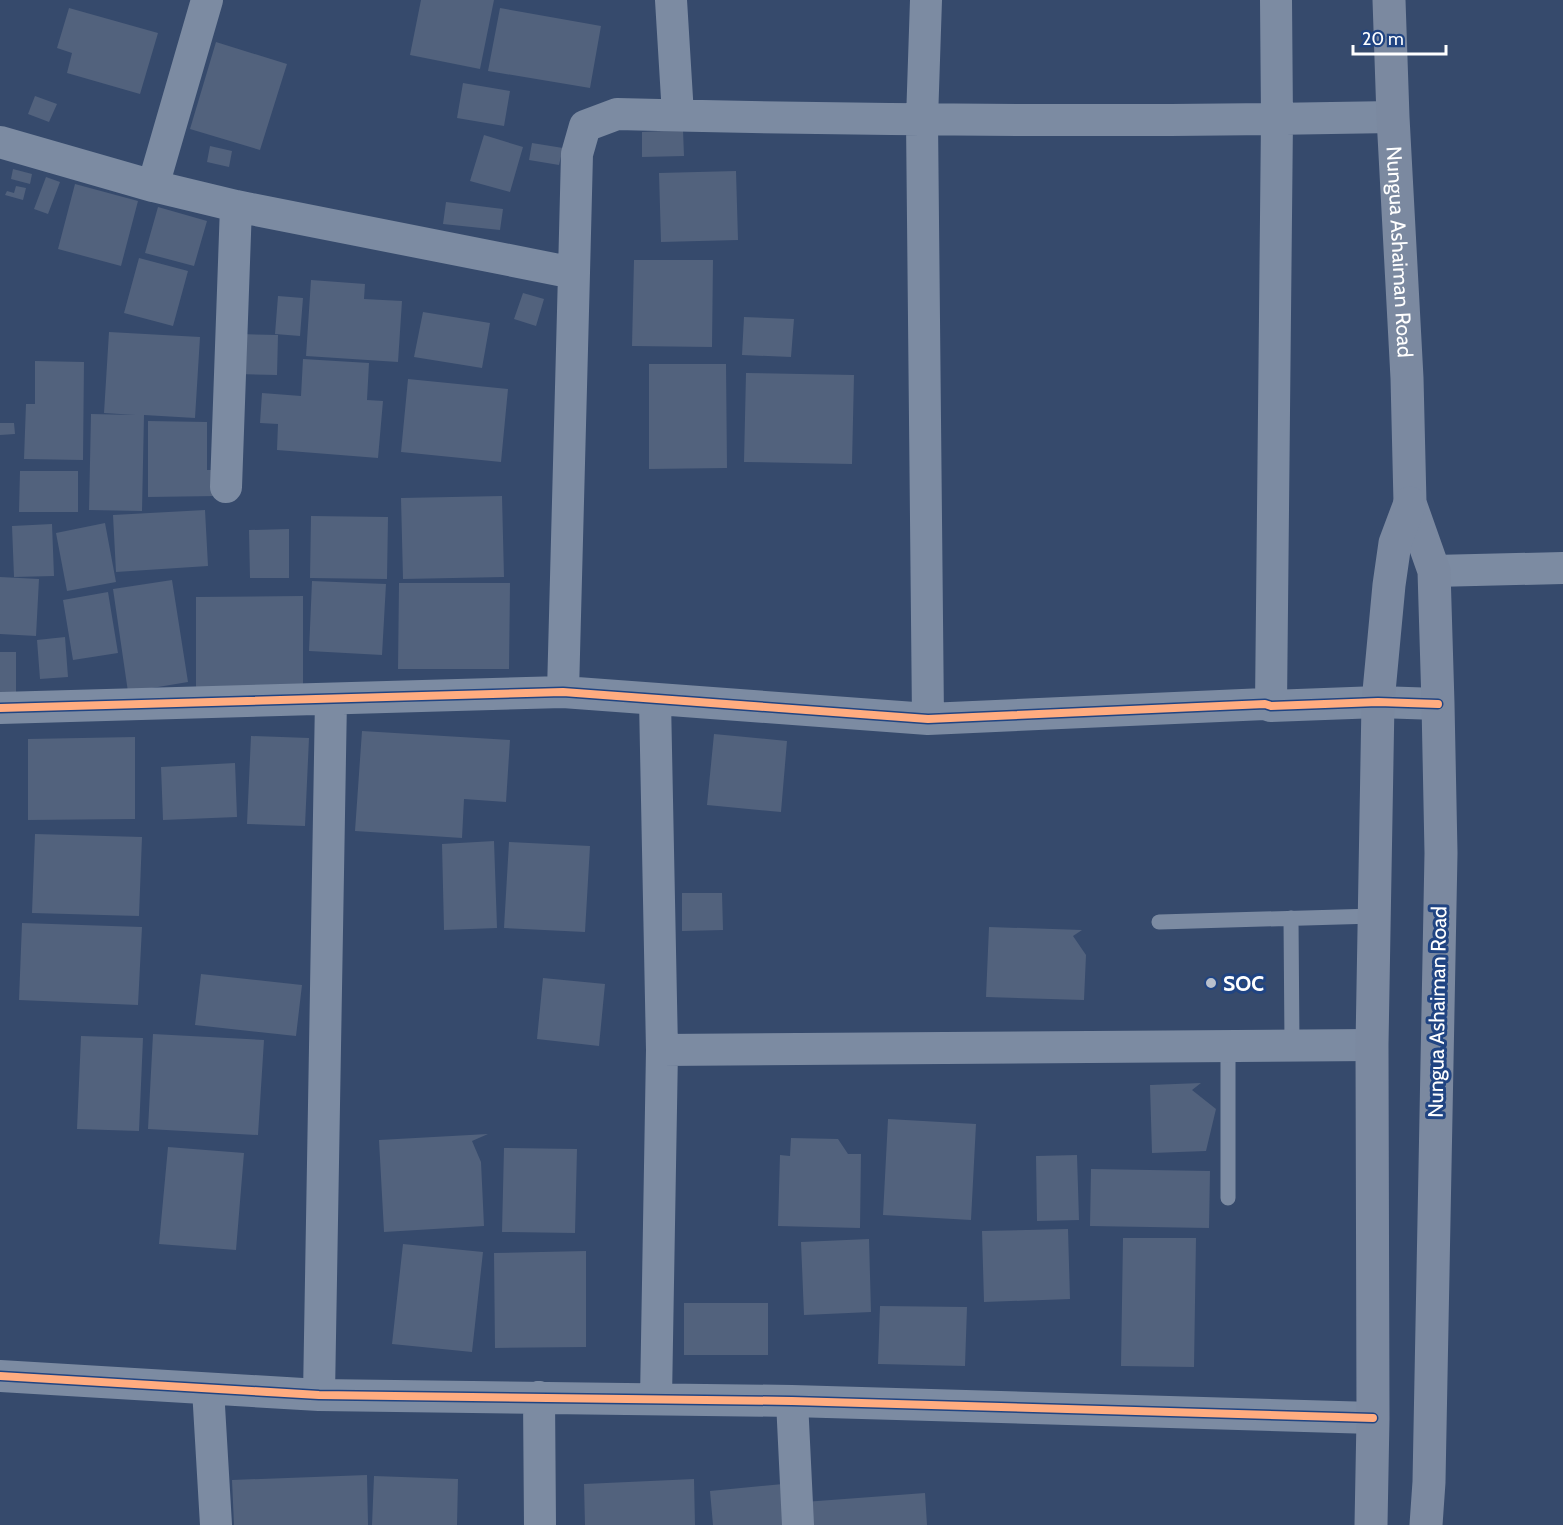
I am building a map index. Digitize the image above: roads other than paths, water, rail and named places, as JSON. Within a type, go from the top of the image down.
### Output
[{"type":"main road","name":"Nungua Ashaiman Road","points":[[1389,0],[1407,378],[1410,503],[1434,571],[1438,704],[1441,853],[1426,1525]]},
{"type":"main road","name":"Nungua Ashaiman Road","points":[[1371,1525],[1372,1044],[1378,702],[1395,543],[1410,503]]},
{"type":"street","points":[[153,186],[207,0]]},
{"type":"street","points":[[671,0],[678,115]]},
{"type":"street","points":[[926,0],[922,120],[928,719]]},
{"type":"street","points":[[1271,706],[1277,119],[1276,0]]},
{"type":"street","points":[[563,692],[577,154],[585,126],[617,114],[922,120],[1393,117]]},
{"type":"street","points":[[0,142],[153,186],[236,206],[574,273]]},
{"type":"street","points":[[226,487],[236,206]]},
{"type":"street","points":[[1434,571],[1563,568]]},
{"type":"street","points":[[0,708],[563,692],[928,719],[1242,705],[1378,702],[1438,704]]},
{"type":"street","points":[[319,1395],[331,699]]},
{"type":"street","points":[[655,700],[662,1050],[656,1398]]},
{"type":"street","points":[[662,1050],[1372,1044]]},
{"type":"street","points":[[0,1376],[319,1395],[656,1398],[1373,1418]]},
{"type":"street","points":[[208,1389],[216,1525]]},
{"type":"street","points":[[540,1397],[540,1525]]},
{"type":"street","points":[[792,1401],[798,1525]]},
{"type":"lane","points":[[1159,922],[1375,916]]},
{"type":"lane","points":[[1291,918],[1292,1045]]},
{"type":"lane","points":[[1228,1046],[1228,1198]]},
{"type":"place","name":"SOC","points":[[1211,983]]}]
